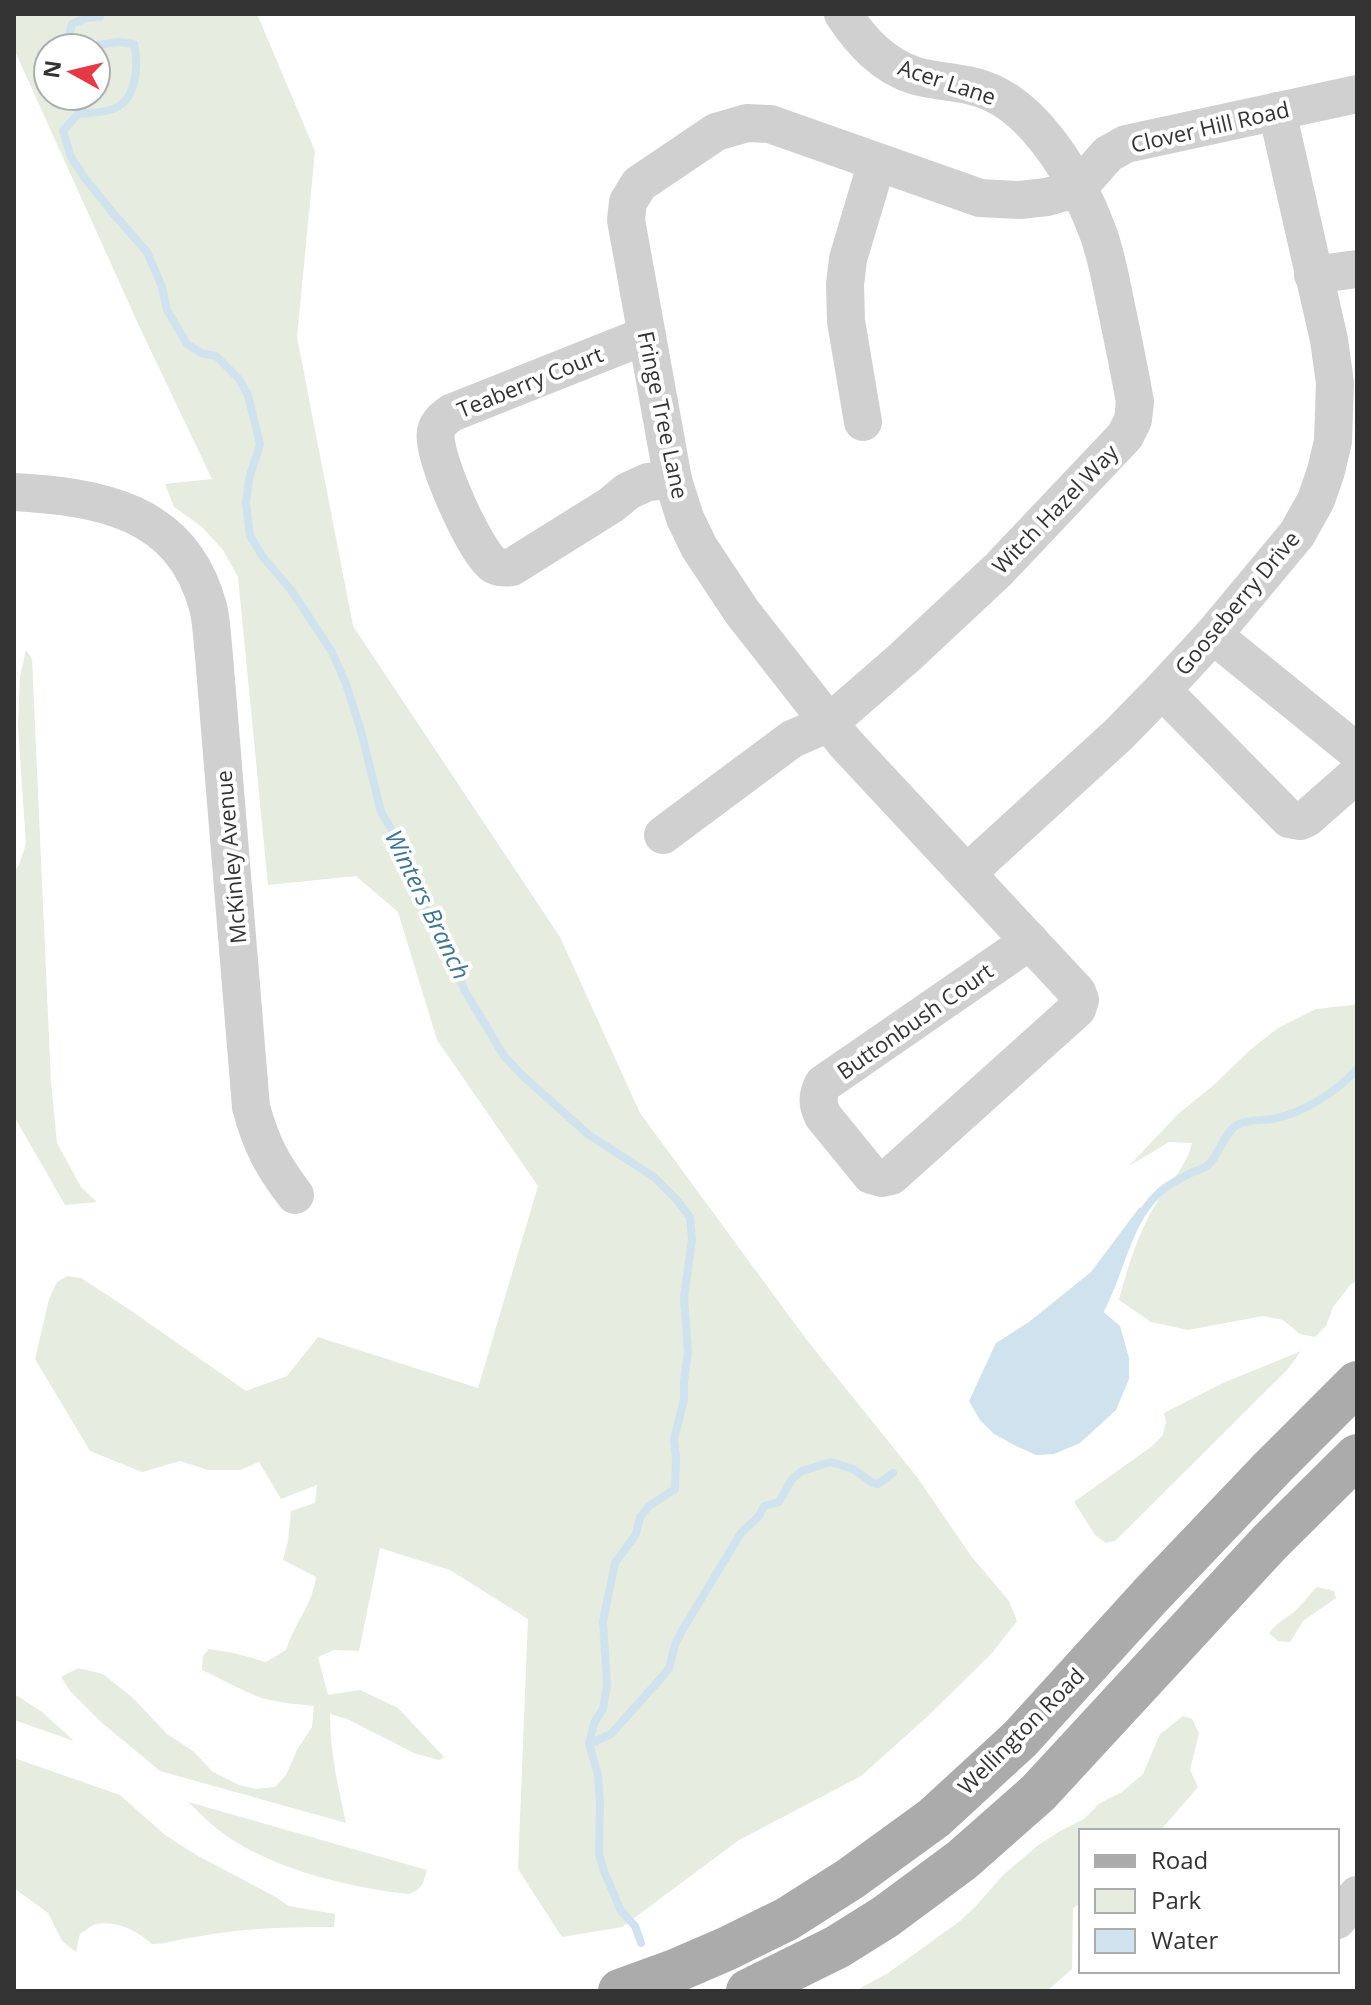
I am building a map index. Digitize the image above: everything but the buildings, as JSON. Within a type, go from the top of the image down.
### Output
[{"type":"main road","name":"Wellington Road","points":[[620,1991],[675,1971],[787,1919],[861,1872],[934,1818],[1020,1739],[1171,1574],[1357,1383]]},
{"type":"main road","points":[[748,1991],[837,1947],[885,1917],[962,1860],[1038,1793],[1270,1542],[1357,1456]]},
{"type":"street","name":"Acer Lane","points":[[843,14],[870,49],[892,65],[916,76],[963,83],[993,93],[1011,104],[1037,127],[1078,188]]},
{"type":"street","name":"Clover Hill Road","points":[[1078,188],[1108,154],[1126,144],[1357,94]]},
{"type":"street","name":"Gooseberry Drive","points":[[967,873],[1118,735],[1162,690],[1213,635],[1297,534],[1316,500],[1346,421],[1335,383],[1329,340],[1277,111]]},
{"type":"street","name":"Fringe Tree Lane","points":[[993,1083],[1077,1009],[1080,1000],[1077,992],[846,744],[742,612],[699,547],[685,518],[673,480],[626,220],[628,202],[639,184],[716,132],[747,123],[770,124],[980,198],[1020,200],[1047,197],[1078,188]]},
{"type":"street","points":[[863,422],[846,321],[845,285],[848,259],[877,162]]},
{"type":"street","name":"Witch Hazel Way","points":[[829,723],[998,570],[1125,436],[1133,420],[1135,402],[1105,255],[1078,188]]},
{"type":"street","points":[[1313,275],[1357,269]]},
{"type":"street","name":"Teaberry Court","points":[[647,335],[451,413],[443,418],[436,429],[435,439],[460,511],[485,556],[493,565],[503,568],[512,567],[628,491],[648,482],[673,480]]},
{"type":"street","name":"McKinley Avenue","points":[[14,492],[89,500],[129,512],[153,525],[174,543],[195,572],[209,608],[251,1107],[264,1149],[295,1195]]},
{"type":"street","points":[[1213,635],[1357,752]]},
{"type":"street","points":[[1162,690],[1289,819],[1300,821],[1307,818],[1357,774]]},
{"type":"street","points":[[663,835],[792,739],[829,723]]},
{"type":"street","name":"Buttonbush Court","points":[[993,1083],[891,1176],[882,1178],[871,1175],[818,1107],[818,1095],[823,1084],[1030,941]]},
{"type":"street","points":[[1339,1918],[1357,1895]]},
{"type":"green space","points":[[14,14],[257,14],[315,151],[297,337],[353,626],[560,937],[640,1113],[806,1339],[917,1477],[971,1556],[1009,1601],[1017,1621],[992,1653],[861,1776],[739,1840],[622,1927],[562,1937],[518,1869],[528,1619],[450,1570],[380,1548],[359,1651],[334,1650],[318,1657],[328,1695],[360,1690],[398,1708],[444,1757],[439,1760],[416,1754],[347,1719],[330,1714],[333,1755],[346,1823],[160,1771],[101,1722],[71,1692],[61,1677],[78,1668],[103,1674],[213,1772],[239,1785],[256,1789],[275,1787],[286,1775],[312,1727],[314,1706],[275,1701],[247,1692],[202,1670],[203,1656],[209,1649],[266,1662],[286,1650],[311,1596],[316,1577],[283,1560],[291,1511],[315,1503],[317,1485],[281,1499],[259,1462],[240,1470],[208,1470],[180,1461],[142,1472],[90,1451],[35,1359],[49,1299],[57,1282],[67,1276],[81,1278],[246,1391],[287,1376],[318,1337],[478,1388],[538,1186],[437,1040],[398,912],[356,876],[268,885],[238,577],[223,550],[202,527],[174,507],[165,484],[212,479],[42,112],[112,112],[112,32],[32,32],[32,89],[14,49]]},
{"type":"green space","points":[[26,650],[32,659],[51,1083],[57,1143],[81,1187],[97,1202],[65,1205],[14,1116],[14,871],[26,844],[18,726],[20,677]]},
{"type":"green space","points":[[1357,1003],[1357,1281],[1333,1307],[1326,1326],[1315,1337],[1300,1334],[1283,1320],[1263,1316],[1188,1330],[1151,1322],[1119,1300],[1143,1229],[1186,1160],[1192,1143],[1169,1142],[1129,1166],[1178,1114],[1278,1028],[1316,1009]]},
{"type":"green space","points":[[1301,1351],[1288,1369],[1115,1541],[1106,1543],[1095,1535],[1074,1502],[1151,1447],[1163,1435],[1166,1422],[1164,1413],[1223,1383]]},
{"type":"green space","points":[[1317,1587],[1334,1591],[1336,1598],[1303,1621],[1290,1642],[1278,1641],[1269,1633]]},
{"type":"green space","points":[[14,1694],[42,1712],[74,1741],[14,1720]]},
{"type":"green space","points":[[1183,1716],[1192,1719],[1199,1733],[1190,1770],[1198,1787],[1162,1829],[1079,1829],[1079,1904],[1073,1908],[1072,1969],[1047,1991],[855,1991],[888,1973],[960,1921],[1003,1875],[1037,1846],[1084,1819],[1100,1803],[1122,1792],[1143,1774],[1160,1734]]},
{"type":"green space","points":[[14,1758],[120,1795],[165,1835],[198,1856],[289,1906],[335,1914],[334,1927],[247,1930],[152,1944],[127,1928],[105,1923],[80,1934],[76,1952],[62,1941],[48,1913],[14,1888]]},
{"type":"green space","points":[[188,1802],[427,1870],[420,1888],[409,1894],[343,1883],[255,1853],[229,1838]]},
{"type":"water","points":[[1146,1207],[1100,1309],[1120,1326],[1129,1358],[1129,1379],[1116,1410],[1080,1443],[1054,1454],[1036,1455],[994,1434],[980,1420],[969,1401],[996,1343],[1029,1322],[1091,1272],[1139,1208]]},
{"type":"waterway","name":"Winters Branch","points":[[101,14],[100,17],[86,18],[72,24],[68,39],[77,48],[119,42],[134,44],[134,83],[126,100],[119,106],[106,111],[78,114],[63,131],[71,157],[147,252],[162,287],[167,310],[187,344],[201,353],[216,356],[239,379],[248,395],[260,444],[249,479],[246,503],[250,536],[332,652],[361,731],[381,812],[407,855],[418,896],[436,924],[465,991],[504,1056],[589,1135],[654,1177],[690,1217],[692,1239],[684,1298],[688,1352],[684,1400],[674,1439],[675,1489],[649,1506],[640,1517],[636,1534],[615,1563],[603,1621],[607,1685],[603,1709],[594,1723],[589,1744],[598,1775],[599,1854],[621,1911],[635,1926],[641,1943]]},
{"type":"waterway","points":[[1100,1310],[1132,1231],[1149,1203],[1161,1191],[1207,1166],[1237,1125],[1273,1119],[1307,1107],[1340,1086],[1357,1069]]},
{"type":"waterway","points":[[589,1744],[611,1734],[669,1668],[683,1629],[741,1533],[759,1516],[764,1506],[779,1502],[792,1479],[802,1471],[831,1462],[853,1469],[878,1484],[893,1473]]}]
